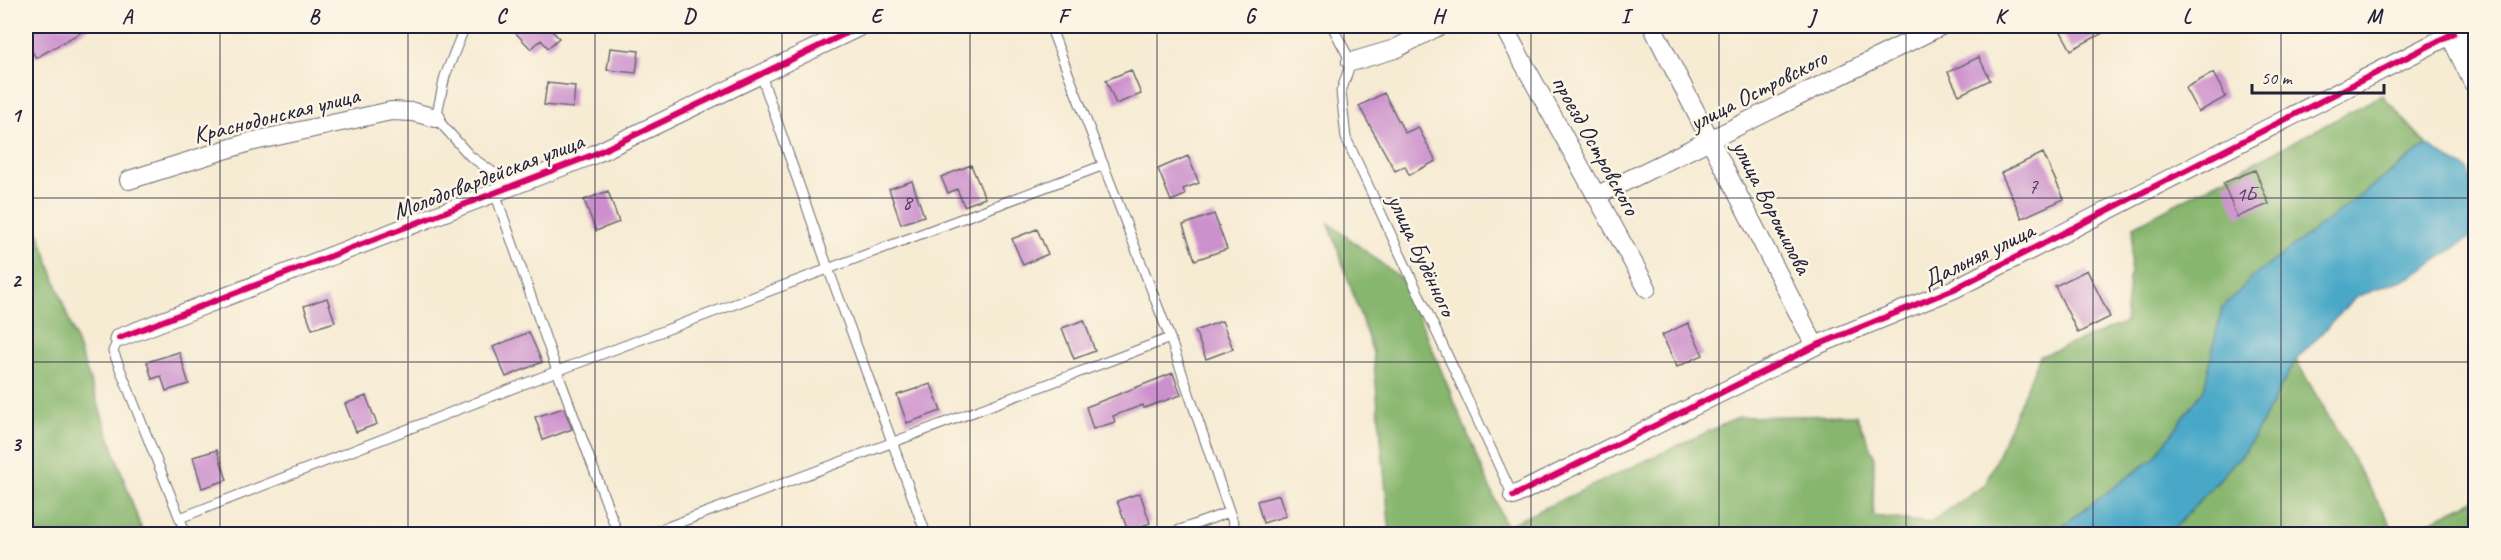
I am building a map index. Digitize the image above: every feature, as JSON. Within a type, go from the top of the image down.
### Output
[{"type":"street","name":"Молодогвардейская улица","points":[[119,338],[595,154],[861,26]]},
{"type":"street","points":[[1351,62],[1395,49],[1439,26]]},
{"type":"street","name":"проезд Островского","points":[[1503,26],[1647,288]]},
{"type":"street","name":"улица Ворошилова","points":[[1652,26],[1815,346]]},
{"type":"street","name":"улица Островского","points":[[1596,196],[1712,141],[1941,26]]},
{"type":"street","points":[[2452,29],[2475,80]]},
{"type":"street","name":"Дальняя улица","points":[[1513,496],[1815,346],[1954,289],[2452,29]]},
{"type":"street","name":"Краснодонская улица","points":[[129,180],[250,142],[391,111],[413,112],[436,118]]},
{"type":"lane","points":[[465,26],[445,76],[436,118],[470,156],[513,186]]},
{"type":"lane","points":[[1050,26],[1170,338],[1237,534]]},
{"type":"lane","points":[[1332,26],[1351,62]]},
{"type":"lane","name":"улица Будённого","points":[[1351,62],[1341,92],[1346,138],[1513,496]]},
{"type":"lane","points":[[761,75],[828,268],[927,534]]},
{"type":"lane","points":[[180,518],[557,371],[1104,165]]},
{"type":"lane","points":[[495,193],[557,371],[618,534]]},
{"type":"lane","points":[[119,338],[113,351],[186,534]]},
{"type":"lane","points":[[649,534],[1170,338]]},
{"type":"lane","points":[[1169,534],[1229,512]]},
{"type":"green space","points":[[2382,95],[2427,145],[2367,190],[2222,308],[2204,390],[2154,458],[2060,527],[2017,534],[1390,534],[1373,353],[1329,223],[1404,281],[1506,526],[1739,417],[1856,415],[1874,456],[1873,516],[1929,523],[1985,485],[2040,356],[2125,323],[2134,226]]},
{"type":"green space","points":[[26,196],[143,534],[26,534]]},
{"type":"green space","points":[[2296,360],[2396,534],[2169,534],[2246,450]]},
{"type":"green space","points":[[2475,500],[2475,534],[2403,534]]},
{"type":"water","points":[[2427,145],[2469,171],[2475,193],[2475,234],[2413,276],[2356,297],[2296,360],[2246,450],[2169,534],[2017,534],[2060,527],[2154,458],[2204,390],[2222,308],[2254,276]]},
{"type":"building","points":[[26,26],[92,26],[36,58],[26,41]]},
{"type":"building","points":[[509,26],[557,26],[551,30],[559,38],[548,48],[541,40],[531,49]]},
{"type":"building","points":[[2058,26],[2116,26],[2071,50]]},
{"type":"building","points":[[610,48],[639,51],[636,73],[607,70]]},
{"type":"building","points":[[1979,57],[1990,80],[1959,95],[1948,72]]},
{"type":"building","points":[[1131,70],[1141,94],[1116,104],[1106,80]]},
{"type":"building","points":[[2213,73],[2226,97],[2198,112],[2185,88]]},
{"type":"building","points":[[547,83],[575,86],[573,108],[544,105]]},
{"type":"building","points":[[1384,93],[1405,133],[1418,127],[1436,161],[1409,175],[1405,166],[1395,171],[1359,106]]},
{"type":"building","points":[[2043,153],[2064,199],[2022,218],[2001,173]]},
{"type":"building","points":[[1188,156],[1199,183],[1183,189],[1185,195],[1171,201],[1158,169]]},
{"type":"building","points":[[971,165],[985,198],[964,206],[957,189],[948,193],[941,177]]},
{"type":"building","points":[[2255,170],[2269,204],[2237,217],[2223,183]]},
{"type":"building","points":[[912,181],[924,216],[901,224],[889,189]]},
{"type":"building","points":[[608,191],[619,222],[596,231],[584,200]]},
{"type":"building","points":[[1214,214],[1227,249],[1195,260],[1183,225]]},
{"type":"building","points":[[1037,229],[1048,254],[1023,265],[1012,239]]},
{"type":"building","points":[[2087,270],[2110,317],[2078,333],[2055,286]]},
{"type":"building","points":[[327,298],[335,322],[312,329],[304,306]]},
{"type":"building","points":[[1084,320],[1095,351],[1074,359],[1062,328]]},
{"type":"building","points":[[1222,321],[1233,349],[1206,359],[1195,331]]},
{"type":"building","points":[[1688,323],[1703,355],[1677,367],[1662,335]]},
{"type":"building","points":[[529,332],[542,362],[506,377],[493,347]]},
{"type":"building","points":[[179,352],[189,384],[166,391],[161,376],[152,379],[147,362]]},
{"type":"building","points":[[1173,373],[1181,395],[1113,416],[1115,422],[1093,429],[1086,407]]},
{"type":"building","points":[[931,384],[941,411],[907,423],[897,395]]},
{"type":"building","points":[[366,396],[377,424],[356,432],[345,404]]},
{"type":"building","points":[[564,408],[572,429],[543,440],[535,417]]},
{"type":"building","points":[[217,450],[227,480],[202,488],[193,457]]},
{"type":"building","points":[[1140,493],[1150,523],[1128,531],[1117,501]]},
{"type":"building","points":[[1279,495],[1286,516],[1263,523],[1257,501]]},
{"type":"cycle path","points":[[119,338],[595,154],[861,26]]},
{"type":"cycle path","points":[[1513,496],[1815,346],[1954,289],[2454,33]]}]
